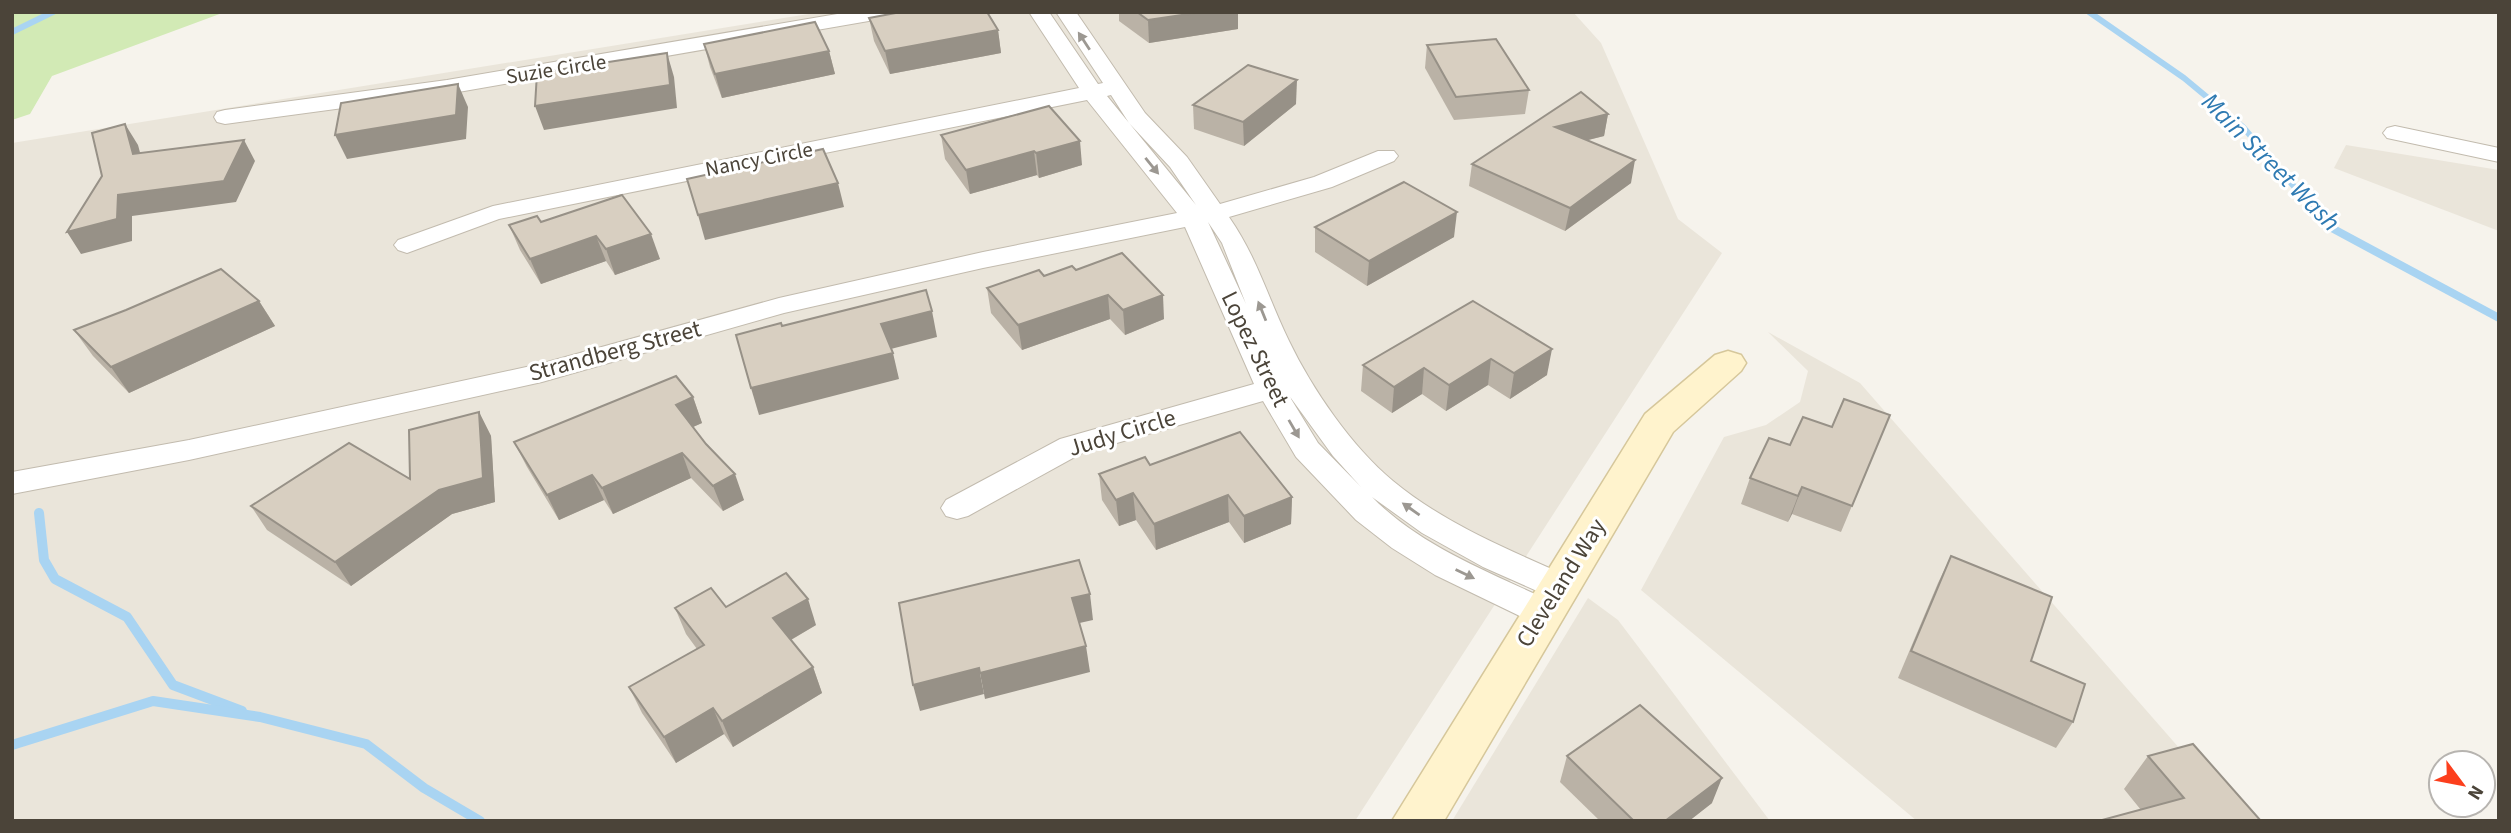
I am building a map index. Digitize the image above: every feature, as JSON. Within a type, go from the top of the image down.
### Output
[{"type":"street","name":"Suzie Circle","points":[[225,117],[460,85],[886,12]]},
{"type":"street","name":"Lopez Street","points":[[1039,12],[1204,215],[1284,386],[1307,450],[1367,512],[1404,540],[1447,566],[1550,599]]},
{"type":"street","name":"Lopez Street","points":[[1066,12],[1104,90]]},
{"type":"street","name":"Nancy Circle","points":[[407,246],[493,213],[1104,90]]},
{"type":"street","points":[[2395,133],[2499,155]]},
{"type":"street","name":"Strandberg Street","points":[[12,483],[189,450],[542,373],[779,306],[983,260],[1204,215],[1323,183],[1386,156]]},
{"type":"street","name":"Cleveland Way","points":[[1417,821],[1659,424],[1728,363]]},
{"type":"street","name":"Judy Circle","points":[[957,508],[1071,446],[1284,386]]},
{"type":"shaded area","points":[[821,12],[1573,12],[1601,43],[1678,219],[1722,253],[1355,821],[12,821],[12,143]]},
{"type":"shaded area","points":[[2346,145],[2499,170],[2499,231],[2334,168]]},
{"type":"shaded area","points":[[1768,332],[1860,383],[2243,821],[1917,821],[1641,590],[1724,437],[1766,425],[1800,402],[1808,371]]},
{"type":"shaded area","points":[[1588,598],[1618,620],[1770,821],[1452,821]]},
{"type":"green space","points":[[12,12],[225,12],[52,76],[30,114],[12,120]]},
{"type":"building","points":[[901,12],[987,12],[998,30],[885,51],[869,18]]},
{"type":"building","points":[[1137,12],[1202,12],[1148,20]]},
{"type":"building","points":[[815,22],[829,51],[715,74],[704,44]]},
{"type":"building","points":[[1496,39],[1529,90],[1456,97],[1427,45]]},
{"type":"building","points":[[667,53],[670,85],[535,106],[537,73]]},
{"type":"building","points":[[1248,65],[1297,80],[1243,122],[1193,105]]},
{"type":"building","points":[[458,84],[456,115],[335,135],[341,103]]},
{"type":"building","points":[[1581,92],[1608,114],[1555,127],[1635,160],[1570,208],[1472,164]]},
{"type":"building","points":[[1049,106],[1080,141],[966,170],[941,135]]},
{"type":"building","points":[[125,124],[133,154],[244,140],[224,181],[118,195],[117,219],[67,232],[102,176],[92,133]]},
{"type":"building","points":[[823,149],[838,183],[698,215],[687,179]]},
{"type":"building","points":[[1404,182],[1457,212],[1369,261],[1315,227]]},
{"type":"building","points":[[622,195],[651,234],[606,249],[596,236],[530,259],[509,225],[537,216],[541,222]]},
{"type":"building","points":[[1122,253],[1163,295],[1123,310],[1108,295],[1018,325],[987,288],[1039,270],[1044,276],[1072,266],[1076,270]]},
{"type":"building","points":[[221,269],[259,301],[111,367],[74,330],[126,310]]},
{"type":"building","points":[[926,290],[932,311],[881,324],[893,353],[751,388],[736,335]]},
{"type":"building","points":[[1473,301],[1552,349],[1514,373],[1491,359],[1449,385],[1424,368],[1394,387],[1363,365]]},
{"type":"building","points":[[676,376],[693,397],[676,405],[706,444],[735,474],[713,486],[682,453],[602,488],[592,475],[547,495],[514,442]]},
{"type":"building","points":[[1844,399],[1890,415],[1852,506],[1802,487],[1798,496],[1750,478],[1769,438],[1790,445],[1803,417],[1832,427]]},
{"type":"building","points":[[479,412],[483,478],[439,490],[335,562],[251,506],[349,443],[410,479],[409,430]]},
{"type":"building","points":[[1240,432],[1292,497],[1244,516],[1228,495],[1154,524],[1133,493],[1116,500],[1099,474],[1145,457],[1150,465]]},
{"type":"building","points":[[1951,556],[2052,597],[2031,661],[2085,684],[2073,722],[1911,651]]},
{"type":"building","points":[[1079,560],[1090,594],[1072,598],[1086,646],[980,673],[979,668],[913,685],[899,603]]},
{"type":"building","points":[[786,573],[808,599],[773,618],[813,667],[722,721],[713,708],[664,737],[629,687],[704,645],[675,608],[711,588],[726,607]]},
{"type":"building","points":[[1640,705],[1722,778],[1665,821],[1634,821],[1567,756]]},
{"type":"building","points":[[2193,744],[2261,821],[2102,820],[2184,798],[2148,756]]},
{"type":"waterway","points":[[12,32],[53,12]]},
{"type":"waterway","name":"Main Street Wash","points":[[2089,12],[2184,78],[2243,127],[2321,218]]},
{"type":"waterway","name":"Main Street Wash","points":[[2319,216],[2328,226],[2499,318]]},
{"type":"waterway","points":[[39,513],[44,560],[55,579],[127,617],[173,685],[242,711]]},
{"type":"waterway","points":[[12,745],[153,701],[260,717],[366,744],[424,788],[480,821]]}]
